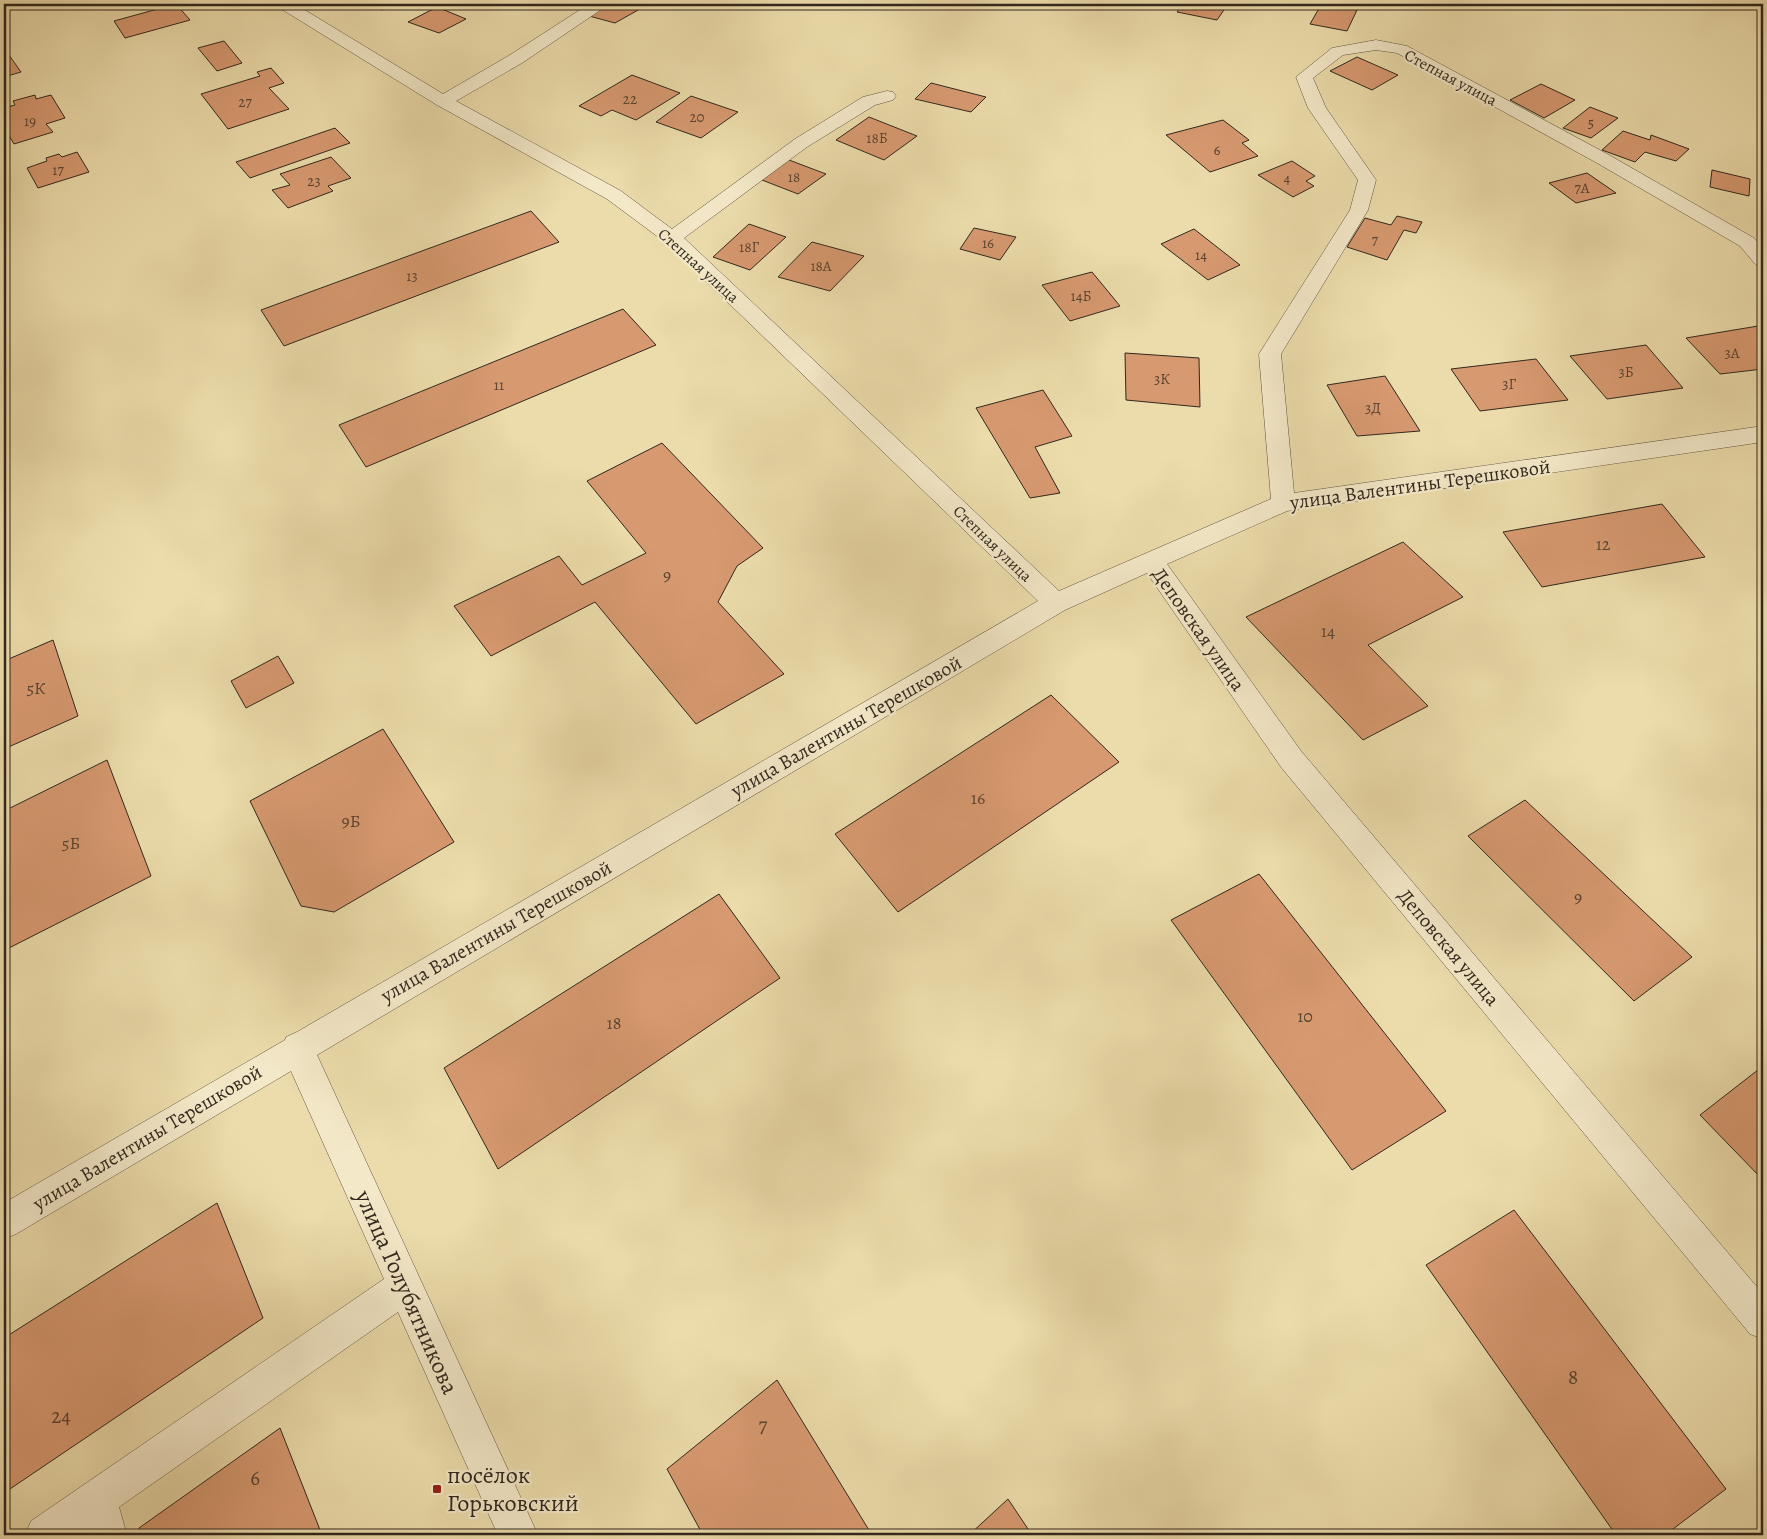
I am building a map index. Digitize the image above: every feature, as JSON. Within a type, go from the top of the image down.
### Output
[{"type":"street","name":"Степная улица","points":[[284,4],[443,102],[614,194],[672,238],[1056,603]]},
{"type":"street","points":[[443,102],[516,59],[599,4]]},
{"type":"street","name":"Степная улица","points":[[1283,503],[1270,354],[1360,210],[1367,180],[1317,108],[1304,78],[1338,51],[1376,45],[1400,49],[1603,159],[1747,242],[1763,261]]},
{"type":"street","points":[[672,238],[801,143],[869,101],[887,96]]},
{"type":"street","name":"улица Валентины Терешковой","points":[[4,1222],[1056,603],[1283,503],[1763,434]]},
{"type":"street","name":"Деповская улица","points":[[1152,561],[1291,759],[1763,1321]]},
{"type":"street","name":"улица Голубятникова","points":[[297,1048],[518,1535]]},
{"type":"street","points":[[45,1535],[405,1286]]},
{"type":"street","points":[[98,1499],[108,1535]]},
{"type":"building","points":[[176,4],[190,20],[125,38],[114,21]]},
{"type":"building","points":[[369,4],[397,4],[382,10]]},
{"type":"building","points":[[610,4],[647,5],[615,23],[589,16]]},
{"type":"building","points":[[1118,4],[1147,4],[1142,9]]},
{"type":"building","points":[[1183,4],[1228,4],[1217,20],[1177,12]]},
{"type":"building","points":[[1321,5],[1357,10],[1347,31],[1310,24]]},
{"type":"building","points":[[437,7],[466,19],[439,33],[408,22]]},
{"type":"building","points":[[224,41],[242,63],[217,71],[198,48]]},
{"type":"building","points":[[4,48],[21,72],[4,77]]},
{"type":"building","points":[[1357,57],[1398,75],[1372,90],[1330,71]]},
{"type":"building","points":[[271,68],[284,83],[269,88],[289,109],[228,129],[201,94],[260,76],[257,72]]},
{"type":"building","points":[[632,75],[680,93],[636,120],[612,110],[601,116],[579,106]]},
{"type":"building","points":[[931,83],[986,97],[971,112],[915,99]]},
{"type":"building","points":[[1541,84],[1575,100],[1544,118],[1510,100]]},
{"type":"building","points":[[35,95],[36,99],[51,95],[65,118],[46,124],[53,132],[14,144],[4,127],[4,108],[15,105],[13,101]]},
{"type":"building","points":[[691,96],[738,112],[701,138],[656,122]]},
{"type":"building","points":[[1590,107],[1618,118],[1591,138],[1563,128]]},
{"type":"building","points":[[869,117],[917,136],[884,160],[836,140]]},
{"type":"building","points":[[1223,120],[1249,140],[1242,143],[1258,156],[1210,172],[1166,135]]},
{"type":"building","points":[[335,128],[350,143],[250,178],[236,162]]},
{"type":"building","points":[[1623,131],[1650,140],[1651,135],[1689,149],[1676,161],[1645,152],[1635,162],[1602,150]]},
{"type":"building","points":[[77,152],[89,172],[38,188],[27,168],[47,161],[46,158],[59,154],[62,157]]},
{"type":"building","points":[[331,157],[351,178],[328,186],[333,191],[288,208],[272,190],[290,185],[280,174]]},
{"type":"building","points":[[789,160],[826,174],[798,194],[762,180]]},
{"type":"building","points":[[1292,161],[1315,176],[1306,181],[1314,186],[1293,197],[1258,175]]},
{"type":"building","points":[[1712,170],[1750,179],[1749,196],[1710,187]]},
{"type":"building","points":[[1587,173],[1616,193],[1576,203],[1549,183]]},
{"type":"building","points":[[531,211],[559,242],[284,346],[261,310]]},
{"type":"building","points":[[1397,216],[1422,222],[1416,233],[1404,230],[1387,260],[1347,247],[1365,218],[1391,225]]},
{"type":"building","points":[[749,224],[786,237],[750,270],[713,257]]},
{"type":"building","points":[[974,228],[1016,237],[1000,260],[960,249]]},
{"type":"building","points":[[1194,229],[1240,265],[1208,280],[1161,244]]},
{"type":"building","points":[[812,242],[864,256],[830,291],[778,277]]},
{"type":"building","points":[[1092,272],[1120,306],[1070,321],[1042,285]]},
{"type":"building","points":[[623,309],[656,345],[366,467],[339,425]]},
{"type":"building","points":[[1758,326],[1763,332],[1763,369],[1720,374],[1686,338]]},
{"type":"building","points":[[1646,345],[1683,388],[1607,399],[1570,356]]},
{"type":"building","points":[[1125,353],[1199,358],[1200,407],[1126,400]]},
{"type":"building","points":[[1536,359],[1568,400],[1480,411],[1451,369]]},
{"type":"building","points":[[1385,376],[1420,431],[1357,436],[1327,385]]},
{"type":"building","points":[[1043,390],[1072,436],[1035,447],[1060,493],[1030,498],[976,408]]},
{"type":"building","points":[[662,443],[763,548],[737,566],[718,602],[784,674],[696,724],[595,602],[491,656],[454,606],[559,556],[582,585],[646,553],[587,481]]},
{"type":"building","points":[[1662,504],[1705,557],[1542,587],[1503,532]]},
{"type":"building","points":[[1403,542],[1463,597],[1368,645],[1428,706],[1363,740],[1246,617]]},
{"type":"building","points":[[53,640],[78,716],[4,749],[4,661]]},
{"type":"building","points":[[278,656],[294,683],[246,708],[231,681]]},
{"type":"building","points":[[1051,695],[1119,762],[898,912],[835,834]]},
{"type":"building","points":[[383,729],[454,842],[334,912],[301,906],[250,801]]},
{"type":"building","points":[[107,760],[151,876],[5,950],[4,811]]},
{"type":"building","points":[[1525,800],[1692,957],[1634,1001],[1468,836]]},
{"type":"building","points":[[1259,874],[1446,1111],[1352,1170],[1171,920]]},
{"type":"building","points":[[719,894],[780,978],[498,1169],[444,1068]]},
{"type":"building","points":[[1763,1066],[1763,1180],[1700,1115]]},
{"type":"building","points":[[217,1203],[263,1318],[4,1493],[4,1338]]},
{"type":"building","points":[[1514,1210],[1726,1489],[1665,1535],[1616,1535],[1426,1265]]},
{"type":"building","points":[[777,1380],[872,1535],[703,1535],[667,1469]]},
{"type":"building","points":[[280,1428],[322,1535],[141,1535],[139,1528]]},
{"type":"building","points":[[1008,1499],[1032,1535],[969,1535]]},
{"type":"place","name":"посёлок Горьковский","points":[[437,1489]]}]
